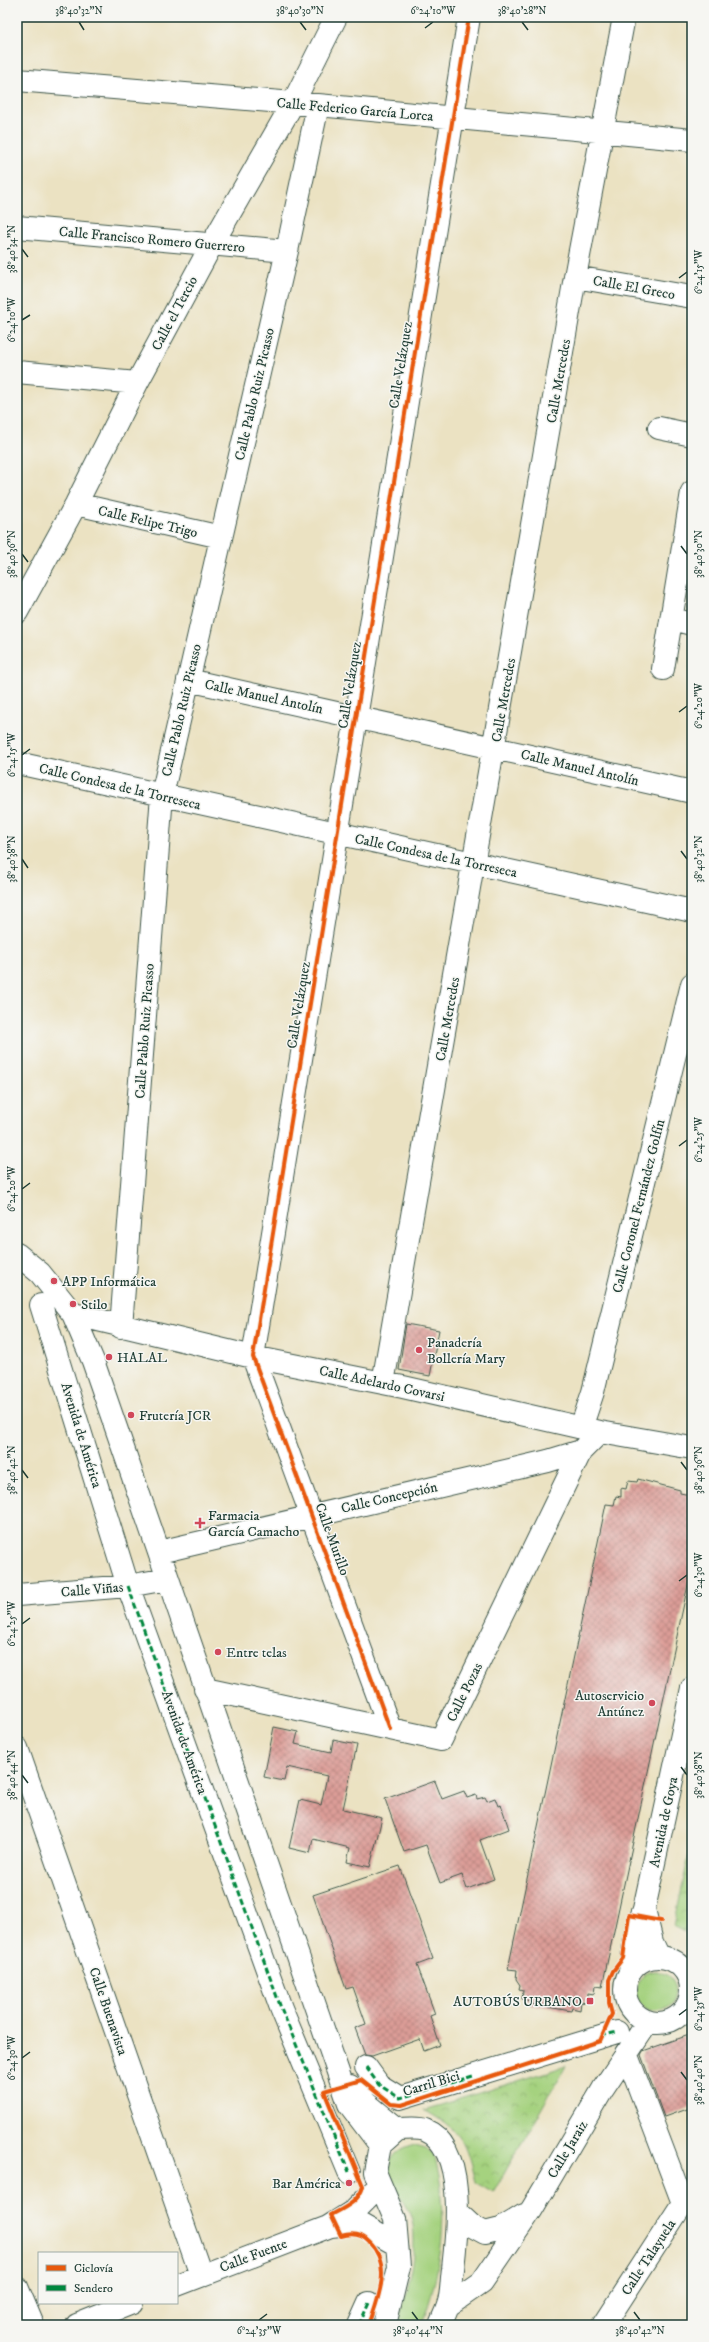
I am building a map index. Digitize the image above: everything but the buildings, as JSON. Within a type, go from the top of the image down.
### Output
[{"type":"street","name":"Calle el Tercio","points":[[17,612],[76,504],[137,383],[212,244],[293,103],[336,17]]},
{"type":"street","name":"Calle Velázquez","points":[[252,1357],[469,17]]},
{"type":"street","name":"Calle Mercedes","points":[[383,1383],[495,747],[575,277],[624,17]]},
{"type":"street","name":"Calle Federico García Lorca","points":[[17,80],[318,105],[692,140]]},
{"type":"street","name":"Calle Pablo Ruiz Picasso","points":[[121,1327],[162,795],[287,251],[318,105]]},
{"type":"street","name":"Calle Francisco Romero Guerrero","points":[[17,227],[287,251]]},
{"type":"street","name":"Calle El Greco","points":[[575,277],[692,296]]},
{"type":"street","points":[[17,372],[137,383]]},
{"type":"street","points":[[659,428],[692,435]]},
{"type":"street","points":[[663,669],[682,622],[692,492]]},
{"type":"street","name":"Calle Felipe Trigo","points":[[76,504],[221,537]]},
{"type":"street","name":"Calle Manuel Antolín","points":[[188,680],[692,792]]},
{"type":"street","name":"Calle Condesa de la Torreseca","points":[[17,763],[337,835],[475,862],[692,911]]},
{"type":"street","name":"Calle Coronel Fernández Golfín","points":[[590,1430],[594,1392],[692,984]]},
{"type":"street","points":[[17,1254],[40,1273],[73,1314],[93,1361],[205,1689],[340,2074],[349,2104],[380,2145]]},
{"type":"street","name":"Avenida de América","points":[[41,1305],[128,1586],[281,2008],[349,2172]]},
{"type":"street","name":"Calle Adelardo Covarsi","points":[[73,1314],[121,1327],[252,1357],[383,1383],[590,1430],[692,1448]]},
{"type":"street","name":"Calle Murillo","points":[[252,1357],[313,1515],[390,1729]]},
{"type":"street","points":[[548,1461],[558,1452],[560,1441],[553,1421]]},
{"type":"street","name":"Calle Pozas","points":[[205,1689],[441,1740],[590,1430]]},
{"type":"street","name":"Calle Concepción","points":[[159,1552],[548,1461],[581,1451]]},
{"type":"street","name":"Calle Viñas","points":[[17,1595],[128,1586],[168,1579]]},
{"type":"street","name":"Avenida de Goya","points":[[630,1972],[636,1931],[644,1909],[692,1688]]},
{"type":"street","name":"Calle Buenavista","points":[[17,1748],[201,2275]]},
{"type":"street","name":"Avenida de Goya","points":[[644,1909],[652,1942],[659,1957]]},
{"type":"street","points":[[659,1957],[673,1961],[684,1970],[691,1984],[690,1998],[682,2018],[660,2023],[648,2022],[637,2016],[629,2006],[625,1994],[625,1983],[630,1972],[638,1964],[648,1958],[659,1957]]},
{"type":"street","name":"Calle Jaraiz","points":[[603,2089],[617,2032],[629,2006]]},
{"type":"street","name":"Calle Jaraiz","points":[[449,2305],[482,2282],[532,2209],[603,2089],[648,2022]]},
{"type":"street","points":[[366,2067],[379,2085],[400,2098],[617,2032]]},
{"type":"street","name":"Calle Talayuela","points":[[604,2325],[682,2203],[626,2053]]},
{"type":"street","points":[[340,2074],[366,2103],[398,2129],[425,2129],[436,2138],[447,2153],[453,2172],[458,2213],[449,2305],[440,2325]]},
{"type":"street","points":[[385,2325],[399,2267],[395,2219],[379,2186],[375,2172],[380,2145],[398,2129]]},
{"type":"street","name":"Calle Fuente","points":[[178,2285],[328,2227],[355,2210],[379,2186]]},
{"type":"street","name":"Calle Jaraiz","points":[[458,2213],[472,2226],[484,2233],[514,2223],[532,2209]]},
{"type":"street","name":"Calle Fuente","points":[[328,2227],[358,2223],[397,2245]]},
{"type":"street","points":[[17,2288],[33,2325]]},
{"type":"street","points":[[359,2325],[369,2303]]},
{"type":"street","points":[[77,2325],[130,2304]]},
{"type":"green space","points":[[692,1840],[692,1936],[674,1926]]},
{"type":"green space","points":[[660,1971],[667,1974],[673,1980],[676,1991],[675,1999],[667,2008],[660,2011],[652,2011],[645,2008],[637,1999],[636,1987],[639,1980],[648,1972]]},
{"type":"green space","points":[[566,2066],[493,2193],[475,2182],[468,2156],[460,2138],[447,2124],[424,2110]]},
{"type":"green space","points":[[415,2145],[426,2148],[434,2155],[439,2176],[443,2219],[439,2262],[429,2304],[422,2325],[399,2319],[411,2270],[414,2232],[410,2213],[394,2188],[389,2174],[389,2167],[392,2158],[398,2152]]},
{"type":"marked path","points":[[128,1586],[281,2008],[349,2172]]},
{"type":"marked path","points":[[601,2036],[617,2032]]},
{"type":"marked path","points":[[366,2067],[379,2085],[400,2098],[473,2076]]},
{"type":"marked path","points":[[359,2325],[369,2303]]},
{"type":"cycle path","points":[[390,1729],[253,1357],[469,17]]},
{"type":"cycle path","name":"Carril Bici","points":[[369,2325],[379,2293],[382,2271],[376,2251],[369,2242],[359,2235],[348,2234],[341,2236],[331,2215],[355,2200],[359,2196],[363,2186],[324,2091],[361,2080],[391,2104],[402,2105],[600,2041],[612,2014],[609,2003],[609,1980],[613,1971],[623,1958],[629,1915],[661,1921]]},
{"type":"place","name":"APP Informática","points":[[54,1281]]},
{"type":"place","name":"Stilo","points":[[73,1304]]},
{"type":"place","name":"Panadería Bollería Mary","points":[[419,1350]]},
{"type":"place","name":"HALAL","points":[[109,1357]]},
{"type":"place","name":"Frutería JCR","points":[[131,1415]]},
{"type":"place","name":"Farmacia García Camacho","points":[[200,1523]]},
{"type":"place","name":"Entre telas","points":[[218,1652]]},
{"type":"place","name":"Autoservicio Antúnez","points":[[652,1703]]},
{"type":"place","name":"AUTOBÚS URBANO","points":[[590,2001]]},
{"type":"place","name":"Bar América","points":[[349,2183]]}]
